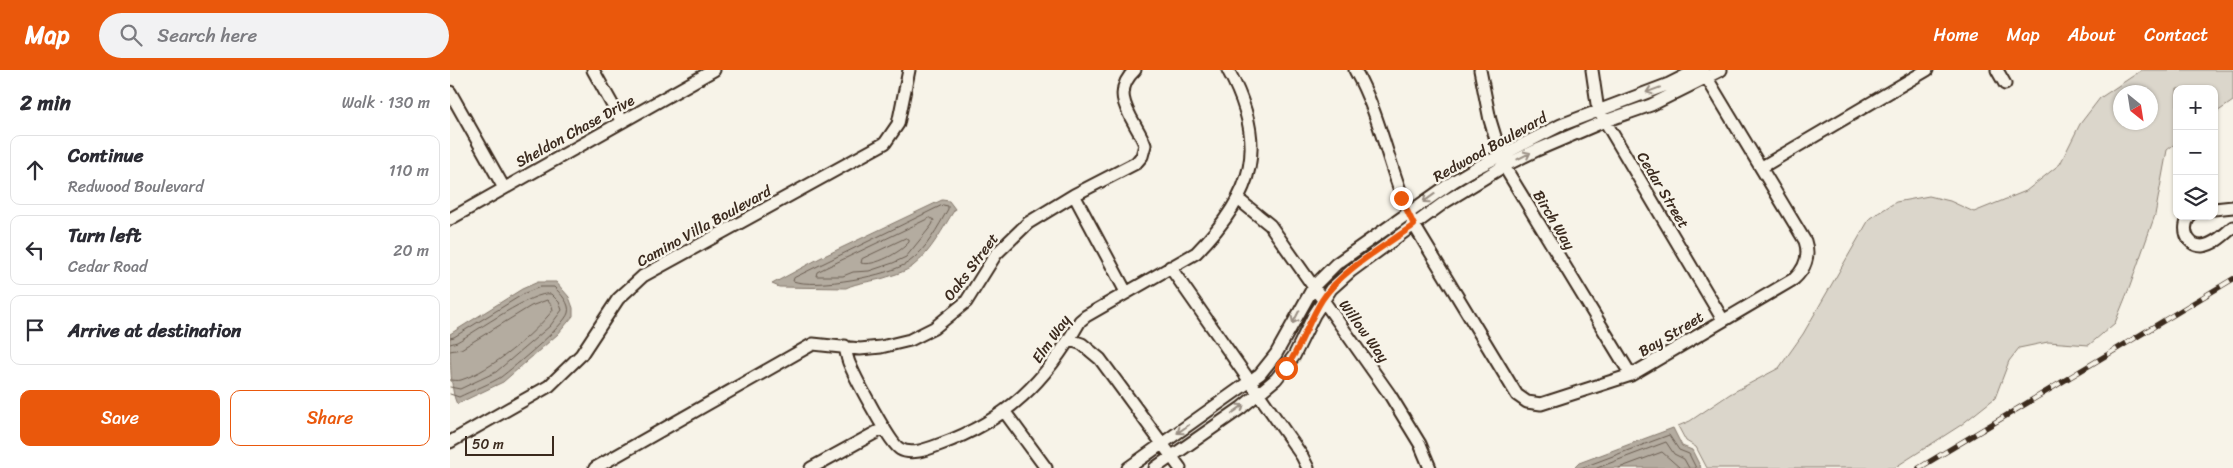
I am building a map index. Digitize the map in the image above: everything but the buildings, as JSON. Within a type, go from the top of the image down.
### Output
[{"type":"street","points":[[593,70],[622,122]]},
{"type":"street","name":"Sheldon Chase Drive","points":[[450,219],[714,70]]},
{"type":"street","name":"Camino Villa Boulevard","points":[[450,442],[549,386],[582,355],[618,299],[643,276],[885,142],[898,124],[909,70]]},
{"type":"street","name":"Oaks Street","points":[[595,468],[812,344],[868,348],[896,344],[921,336],[945,321],[966,302],[996,254],[1028,223],[1074,195],[1130,167],[1142,156],[1144,145],[1142,138],[1124,102],[1125,84],[1135,70]]},
{"type":"street","name":"Elm Way","points":[[845,346],[850,364],[884,428],[899,449],[914,451],[952,440],[1004,411],[1019,400],[1053,366],[1086,316],[1196,253],[1210,238],[1238,199],[1247,178],[1251,158],[1252,136],[1244,102],[1228,70]]},
{"type":"street","points":[[1355,70],[1365,88],[1408,213],[1414,225]]},
{"type":"street","name":"Birch Way","points":[[1480,70],[1490,120],[1502,161],[1631,375]]},
{"type":"street","name":"Cedar Street","points":[[1592,70],[1600,110],[1605,121],[1723,320]]},
{"type":"street","name":"Redwood Boulevard","points":[[1155,468],[1276,380],[1294,356],[1322,300],[1351,271],[1542,134],[1669,84],[1697,70]]},
{"type":"street","name":"Redwood Boulevard","points":[[1128,468],[1260,374],[1276,354],[1314,286],[1336,264],[1454,180],[1651,105],[1705,74],[1720,70]]},
{"type":"street","points":[[1762,167],[1927,70]]},
{"type":"street","points":[[1997,70],[2005,84]]},
{"type":"street","name":"Bay Street","points":[[1414,225],[1509,384],[1522,399],[1534,403],[1551,402],[1631,375],[1794,279],[1800,273],[1806,260],[1807,247],[1805,241],[1705,74]]},
{"type":"street","points":[[450,92],[504,188]]},
{"type":"street","points":[[1074,195],[1126,292]]},
{"type":"street","name":"Willow Way","points":[[1238,199],[1270,225],[1314,286],[1390,395],[1420,444],[1430,468]]},
{"type":"street","points":[[2218,209],[2233,207]]},
{"type":"street","points":[[2187,220],[2184,229],[2186,236],[2191,242],[2201,246],[2210,244],[2233,227]]},
{"type":"street","points":[[1170,267],[1302,456],[1308,468]]},
{"type":"street","points":[[1070,340],[1082,344],[1100,359],[1180,468]]},
{"type":"street","points":[[1004,411],[1046,468]]},
{"type":"street","points":[[811,468],[884,428]]},
{"type":"shaded area","points":[[2142,70],[2233,70],[2233,101],[2218,111],[2218,85],[2173,85],[2173,145],[2167,150],[2155,215],[2115,323],[2089,345],[2048,342],[2019,348],[2009,361],[1995,398],[1961,425],[1894,468],[1707,468],[1696,447],[1686,441],[1678,426],[1690,421],[1730,394],[1779,368],[1803,334],[1870,218],[1896,202],[1929,196],[1950,201],[1974,212],[2026,191],[2060,164],[2080,124],[2100,98],[2113,89],[2113,130],[2158,130],[2158,85],[2120,85]]},
{"type":"water","points":[[942,200],[949,201],[955,209],[925,254],[906,270],[846,288],[779,287],[772,284],[820,258]]},
{"type":"water","points":[[538,282],[556,282],[569,297],[573,308],[573,316],[558,334],[503,382],[457,404],[452,381],[450,334],[522,289]]},
{"type":"water","points":[[1673,428],[1682,446],[1692,450],[1701,468],[1574,468],[1579,463]]},
{"type":"railway","points":[[1919,468],[2233,279]]},
{"type":"route","points":[[1286,368],[1302,344],[1322,300],[1331,289],[1351,271],[1414,225],[1401,198]]}]
